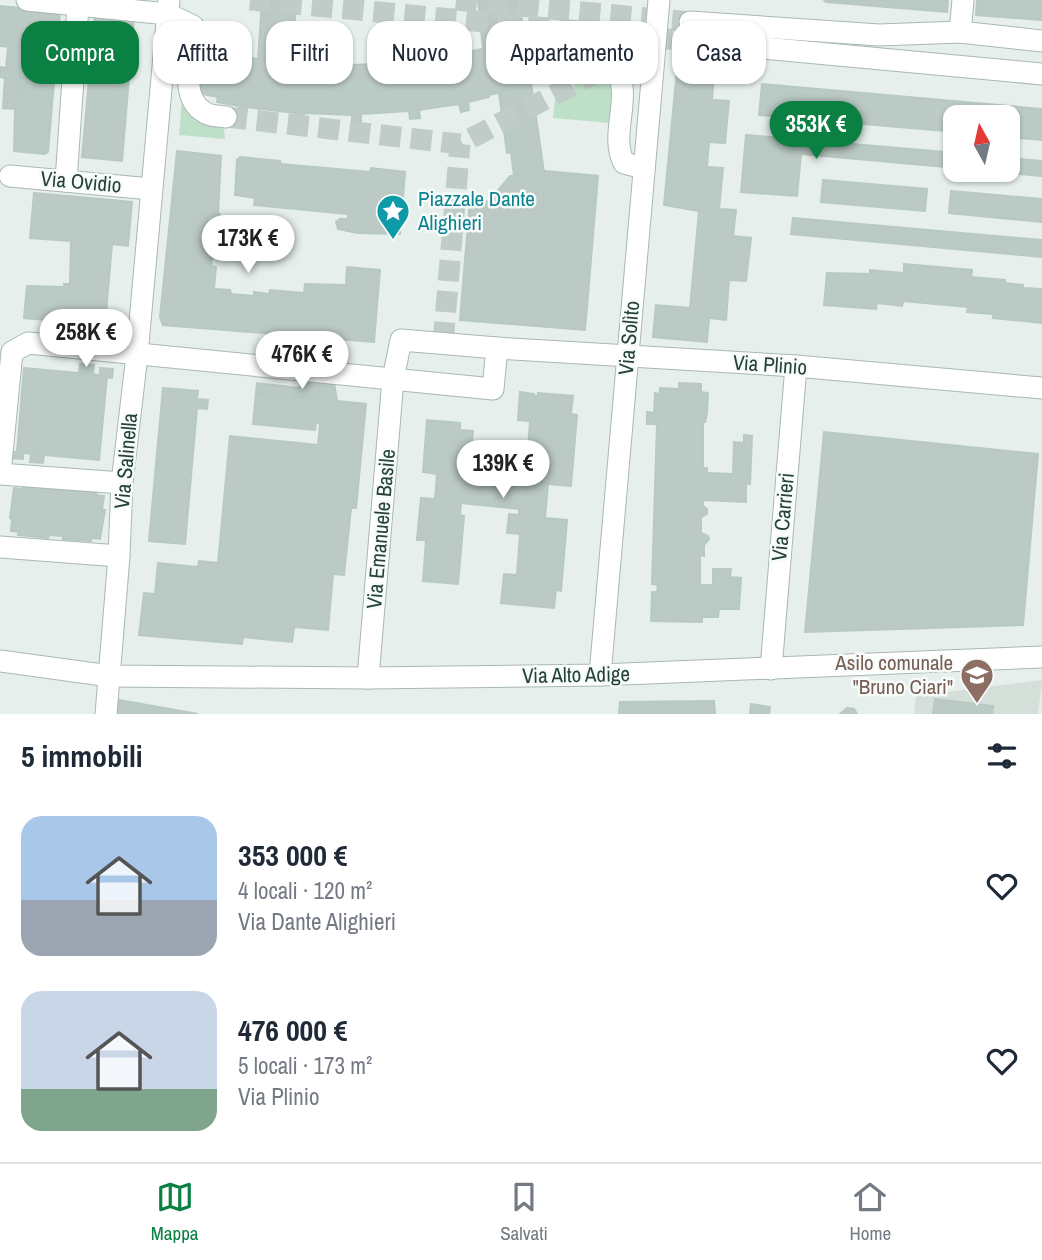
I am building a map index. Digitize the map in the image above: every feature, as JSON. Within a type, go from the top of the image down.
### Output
[{"type":"street","points":[[27,0],[78,6],[168,7],[193,26],[194,41],[187,86],[192,100],[204,113],[226,117]]},
{"type":"street","name":"Via Solìto","points":[[600,675],[659,0]]},
{"type":"street","points":[[960,33],[963,0]]},
{"type":"street","points":[[66,181],[78,6]]},
{"type":"street","name":"Via Salinella","points":[[106,714],[122,483],[137,355],[168,7]]},
{"type":"street","points":[[1042,41],[960,33],[879,35],[689,32],[1042,74]]},
{"type":"street","points":[[622,84],[618,153],[624,163],[644,168]]},
{"type":"street","name":"Via Ovidio","points":[[10,176],[152,188]]},
{"type":"street","name":"Via Plinio","points":[[393,379],[401,340],[627,357],[796,366],[1042,388]]},
{"type":"street","points":[[122,483],[0,474],[12,352],[28,343],[493,389],[497,348]]},
{"type":"street","name":"Via Carrieri","points":[[771,668],[796,366]]},
{"type":"street","name":"Via Emanuele Basile","points":[[368,678],[393,379]]},
{"type":"street","points":[[0,547],[119,556]]},
{"type":"street","name":"Via Alto Adige","points":[[0,661],[110,676],[368,678],[600,675],[1042,657]]},
{"type":"shaded area","name":"Asilo comunale \"Bruno Ciari\"","points":[[1042,680],[1038,714],[914,714],[916,696]]},
{"type":"green space","points":[[574,84],[612,84],[614,89],[610,123],[553,118],[556,87],[574,88]]},
{"type":"green space","points":[[182,97],[188,111],[197,120],[224,128],[225,139],[179,135]]},
{"type":"building","points":[[262,0],[297,0],[295,21],[266,21],[266,61],[258,60]]},
{"type":"building","points":[[478,0],[519,0],[522,21],[486,21],[486,48],[483,49]]},
{"type":"building","points":[[824,0],[948,0],[947,12]]},
{"type":"building","points":[[977,0],[1042,0],[1042,20],[976,15]]},
{"type":"building","points":[[0,6],[60,12],[59,21],[21,21],[21,48],[0,46]]},
{"type":"building","points":[[95,14],[134,18],[134,21],[94,21]]},
{"type":"building","points":[[8,47],[21,48],[19,94],[16,93],[15,109],[3,108],[5,78],[0,77],[0,67],[6,68]]},
{"type":"building","points":[[486,48],[486,84],[508,84],[509,91],[468,102],[469,110],[461,112],[459,104],[419,110],[420,118],[410,119],[409,111],[361,114],[361,122],[352,123],[352,115],[304,113],[303,121],[295,121],[295,113],[247,107],[246,115],[238,114],[239,106],[217,102],[218,97],[192,92],[194,84],[252,84],[252,58],[266,60],[266,84],[353,84],[353,65],[367,64],[367,84],[472,84],[472,51]]},
{"type":"building","points":[[21,71],[21,84],[54,84],[48,152],[45,154],[14,151],[16,93],[19,94]]},
{"type":"building","points":[[89,84],[128,84],[122,161],[82,157]]},
{"type":"building","points":[[508,84],[531,84],[545,179],[543,205],[494,202],[494,195],[510,176],[514,176],[511,152],[507,153],[499,93],[509,91]]},
{"type":"building","points":[[676,84],[713,84],[712,100],[729,101],[725,143],[709,142],[707,167],[723,168],[719,209],[736,210],[733,236],[751,238],[746,281],[729,280],[726,320],[709,318],[707,342],[653,337],[656,305],[690,308],[699,211],[664,205]]},
{"type":"building","points":[[762,84],[997,105],[943,105],[943,131],[759,115]]},
{"type":"building","points":[[1020,107],[1042,109],[1042,140],[1020,138]]},
{"type":"building","points":[[746,135],[943,152],[943,167],[801,154],[797,196],[741,192]]},
{"type":"building","points":[[177,151],[221,156],[218,214],[219,222],[225,223],[223,241],[218,241],[217,249],[213,249],[211,266],[216,267],[214,289],[254,296],[254,292],[269,294],[270,290],[304,293],[305,284],[346,285],[347,267],[380,270],[374,342],[163,325],[160,317]]},
{"type":"building","points":[[240,157],[280,161],[281,164],[370,172],[371,168],[405,172],[400,234],[357,233],[338,229],[336,222],[348,219],[348,214],[254,205],[255,198],[235,195],[237,160]]},
{"type":"building","points":[[1020,159],[1042,161],[1042,176],[1020,174]]},
{"type":"building","points":[[545,171],[598,176],[585,330],[460,320],[470,200],[543,205]]},
{"type":"building","points":[[823,180],[927,189],[925,211],[821,202]]},
{"type":"building","points":[[951,191],[1042,199],[1042,222],[949,213]]},
{"type":"building","points":[[34,193],[132,202],[128,246],[112,244],[105,325],[24,318],[27,286],[64,287],[64,284],[70,284],[71,241],[30,238]]},
{"type":"building","points":[[793,218],[1042,240],[1042,257],[791,234]]},
{"type":"building","points":[[904,264],[972,270],[971,277],[1005,280],[1005,283],[1023,285],[1023,288],[1042,289],[1042,323],[993,318],[993,314],[967,312],[968,307],[903,301],[902,306],[877,303],[876,309],[824,305],[827,273],[870,274],[870,270],[904,273]]},
{"type":"building","points":[[80,364],[94,365],[93,374],[79,373]]},
{"type":"building","points":[[24,368],[100,375],[100,368],[113,369],[112,378],[107,377],[99,460],[23,453],[23,459],[12,458],[13,452],[17,452]]},
{"type":"building","points":[[305,381],[334,383],[337,401],[256,393],[257,383],[299,388]]},
{"type":"building","points":[[679,383],[701,384],[701,392],[708,393],[707,413],[703,422],[703,468],[707,468],[707,473],[733,474],[734,442],[744,443],[744,435],[752,436],[750,484],[746,484],[746,502],[703,500],[707,514],[701,517],[701,533],[709,539],[704,545],[704,556],[700,555],[700,585],[713,585],[713,569],[731,569],[730,577],[741,578],[739,609],[719,609],[718,617],[702,617],[702,622],[651,621],[652,592],[657,592],[658,585],[652,584],[657,424],[647,424],[647,412],[654,413],[655,393],[660,394],[660,388],[679,389]]},
{"type":"building","points":[[163,388],[198,391],[197,399],[208,400],[207,409],[197,408],[185,544],[149,541]]},
{"type":"building","points":[[520,392],[534,396],[538,396],[538,393],[573,396],[571,414],[577,415],[571,486],[548,484],[545,518],[567,520],[561,591],[556,590],[554,608],[501,603],[504,574],[517,575],[520,534],[507,533],[509,514],[519,515],[519,509],[461,503],[460,515],[464,516],[458,584],[423,581],[426,540],[417,540],[421,498],[435,499],[437,474],[423,472],[427,420],[460,423],[460,430],[473,431],[470,462],[465,462],[464,476],[511,480],[513,462],[527,462],[530,421],[518,420]]},
{"type":"building","points":[[256,393],[366,404],[356,508],[351,508],[344,575],[333,574],[328,630],[294,627],[292,642],[243,637],[242,644],[139,635],[144,593],[155,594],[158,563],[198,567],[199,561],[218,563],[230,436],[318,445],[320,423],[316,423],[315,430],[253,424]]},
{"type":"building","points":[[824,432],[1038,454],[1023,625],[805,632]]},
{"type":"building","points":[[31,454],[44,455],[43,463],[30,462]]},
{"type":"building","points":[[23,485],[97,491],[96,495],[104,496],[102,509],[105,510],[100,539],[63,539],[63,536],[49,535],[48,538],[18,535],[19,532],[11,531],[14,488],[23,489]]},
{"type":"building","name":"Asilo comunale \"Bruno Ciari\"","points":[[935,699],[993,706],[992,714],[933,714]]},
{"type":"building","points":[[119,700],[198,714],[118,714]]},
{"type":"building","points":[[714,701],[715,714],[619,714],[620,702]]},
{"type":"building","points":[[751,704],[770,707],[769,714],[750,714]]},
{"type":"building","points":[[847,708],[854,709],[857,714],[840,714]]},
{"type":"tunnel","points":[[250,0],[672,40]]},
{"type":"tunnel","points":[[456,0],[679,21]]},
{"type":"tunnel","points":[[226,117],[460,144],[575,84]]},
{"type":"tunnel","points":[[443,343],[460,144]]},
{"type":"place","name":"Piazzale Dante Alighieri","points":[[393,241]]},
{"type":"place","name":"Asilo comunale \"Bruno Ciari\"","points":[[977,705]]}]
